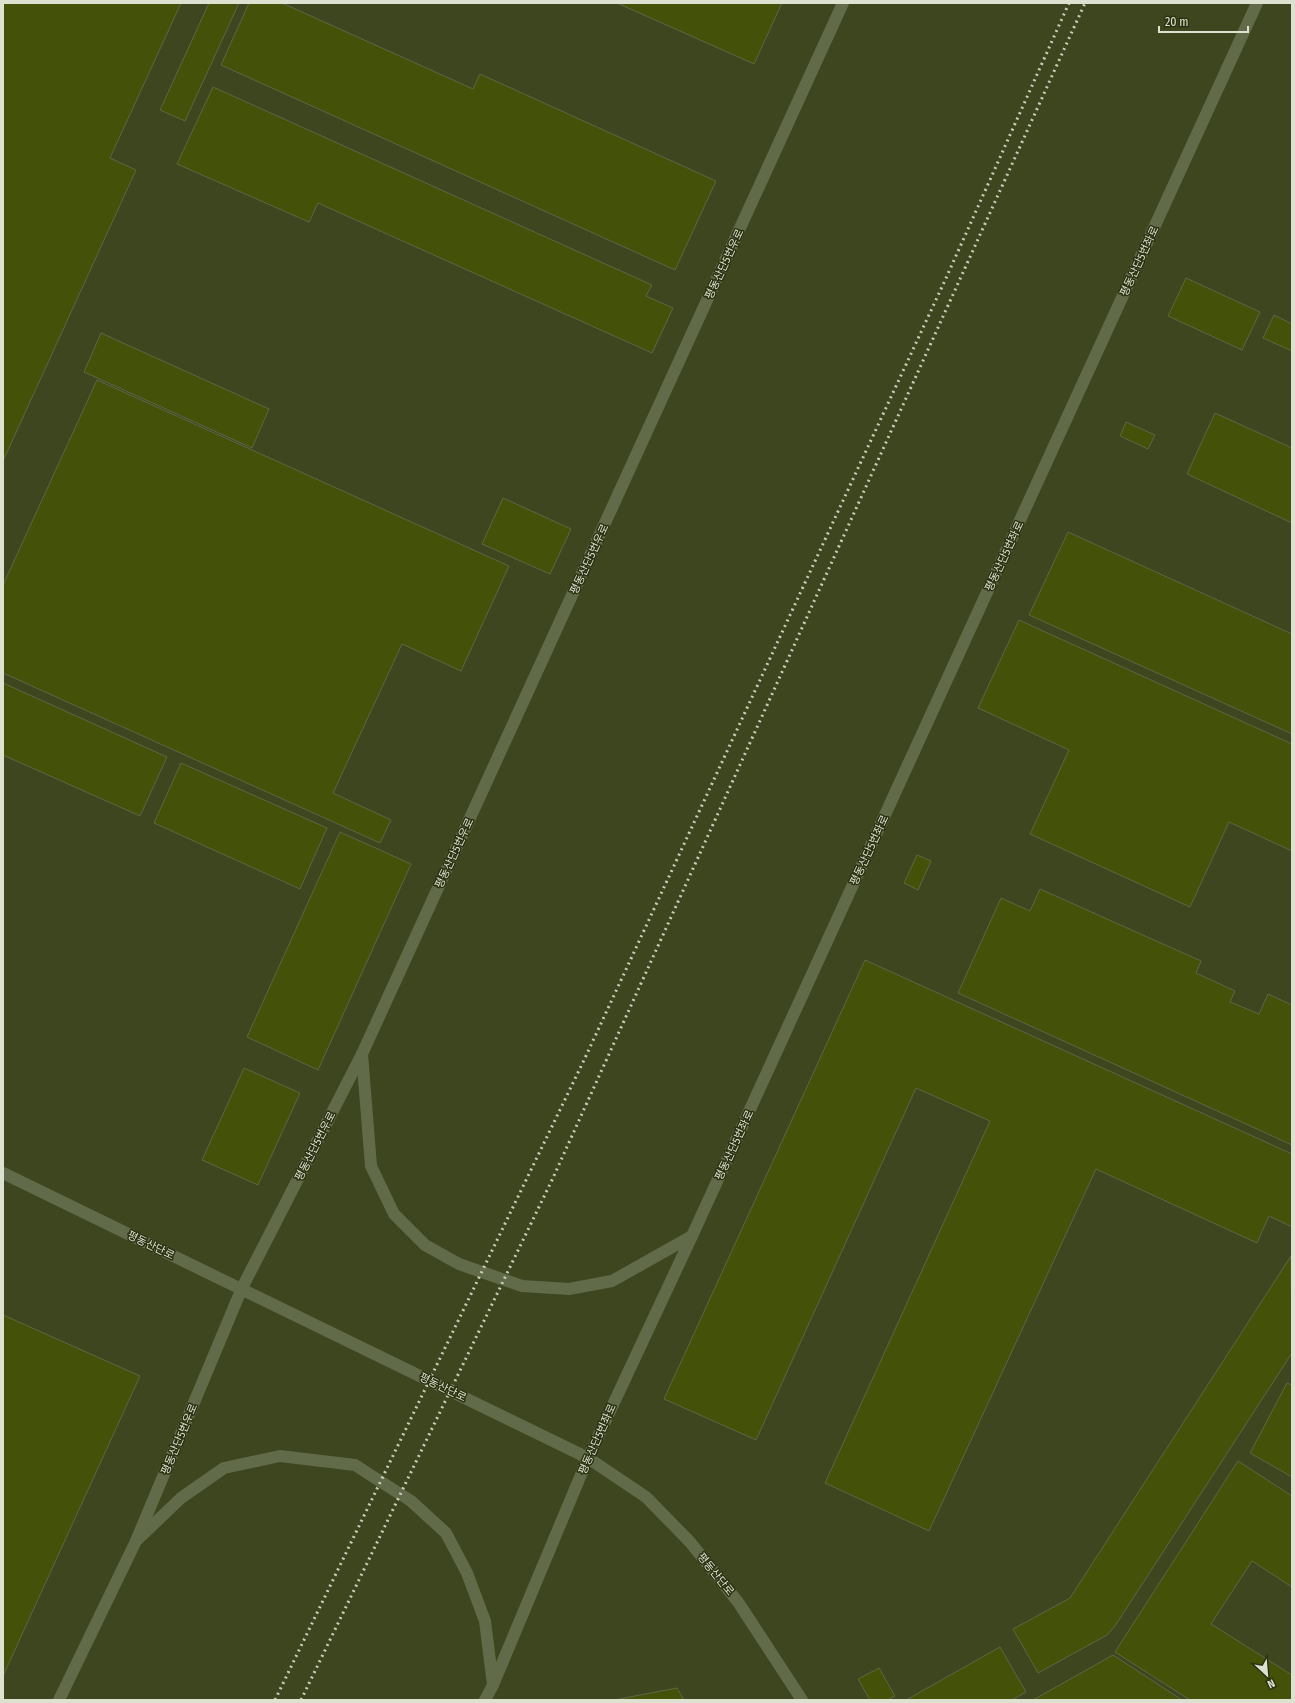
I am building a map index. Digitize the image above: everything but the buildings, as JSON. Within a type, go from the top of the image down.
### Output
[{"type":"street","name":"평동산단5번우로","points":[[59,1700],[136,1541],[242,1288],[362,1054],[843,3]]},
{"type":"street","name":"평동산단5번좌로","points":[[485,1700],[493,1685],[588,1458],[692,1236],[1257,3]]},
{"type":"street","points":[[362,1054],[371,1166],[394,1214],[425,1245],[459,1264],[522,1286],[569,1289],[612,1281],[692,1236]]},
{"type":"street","name":"평동산단로","points":[[3,1173],[242,1288],[588,1458],[646,1497],[690,1542],[738,1602],[802,1700]]},
{"type":"street","points":[[136,1541],[181,1498],[224,1468],[280,1456],[355,1465],[411,1502],[446,1533],[467,1573],[485,1621],[493,1685]]},
{"type":"shaded area","points":[[3,3],[1292,3],[1292,1700],[3,1700]]},
{"type":"railway","points":[[275,1700],[585,1058],[947,276],[1069,3]]},
{"type":"railway","points":[[301,1700],[552,1180],[1085,3]]}]
